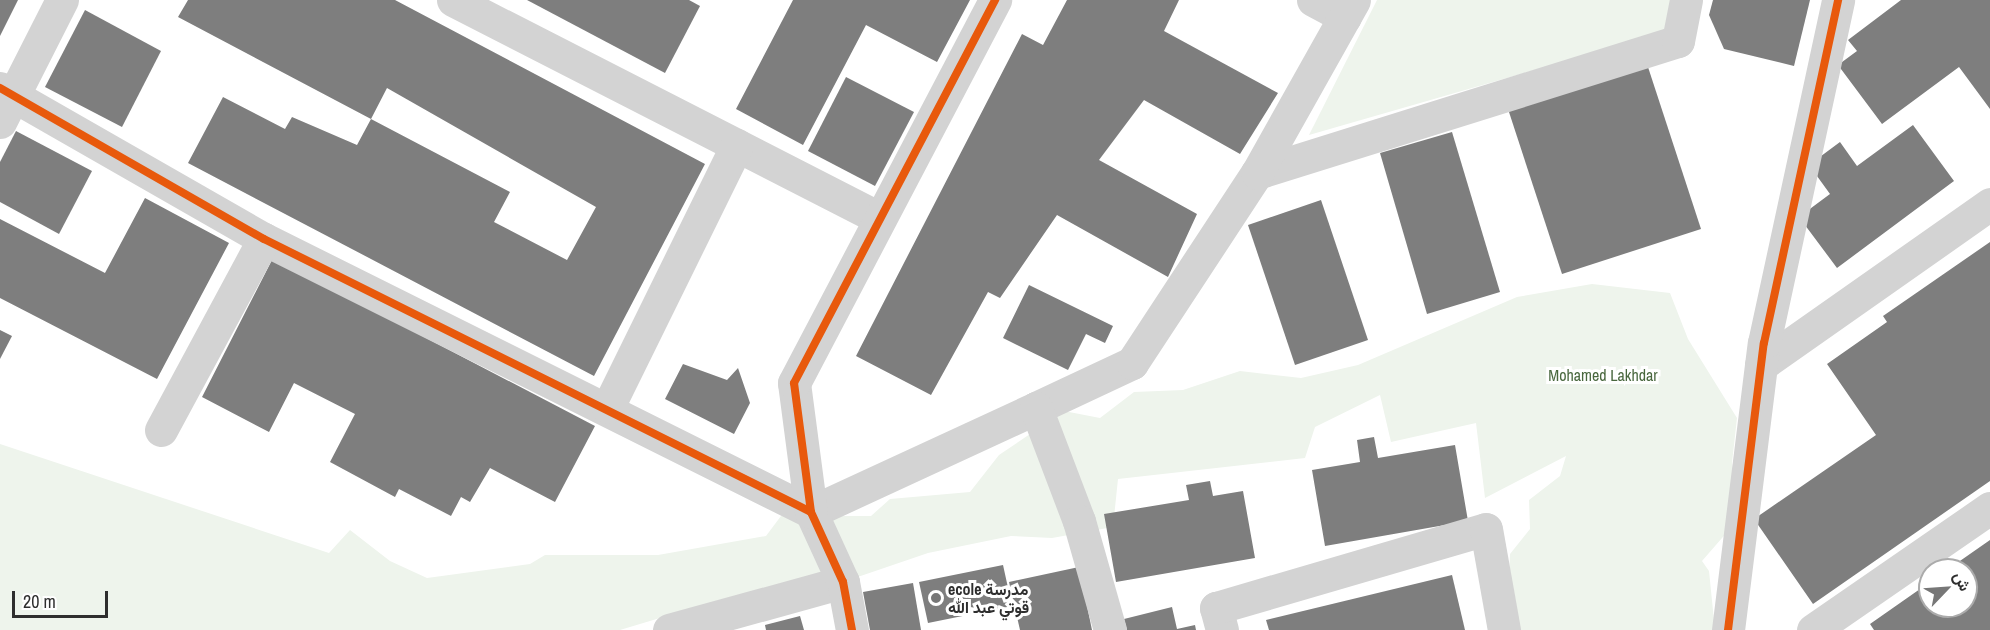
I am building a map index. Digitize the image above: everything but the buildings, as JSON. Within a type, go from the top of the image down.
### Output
[{"type":"street","points":[[62,0],[4,102],[264,239],[608,407],[811,512]]},
{"type":"street","points":[[453,0],[879,218]]},
{"type":"street","points":[[852,630],[843,582],[811,512],[794,383],[995,0]]},
{"type":"street","points":[[811,512],[1132,363],[1257,173],[1350,8],[1313,0]]},
{"type":"street","points":[[1257,173],[1678,41],[1686,0]]},
{"type":"street","points":[[1728,630],[1761,365],[1839,0]]},
{"type":"street","points":[[608,407],[737,145]]},
{"type":"street","points":[[1761,365],[1990,204]]},
{"type":"street","points":[[161,430],[264,239]]},
{"type":"street","points":[[1036,408],[1079,520],[1110,630]]},
{"type":"street","points":[[1813,630],[1990,508]]},
{"type":"street","points":[[1222,630],[1215,608],[1486,529],[1504,630]]},
{"type":"street","points":[[669,630],[843,582]]},
{"type":"green space","points":[[1377,0],[1679,0],[1677,29],[1309,135]]},
{"type":"green space","name":"Mohamed Lakhdar","points":[[1592,284],[1670,293],[1688,339],[1737,418],[1732,463],[1738,508],[1729,530],[1702,561],[1709,571],[1715,630],[1507,630],[1510,554],[1530,529],[1529,500],[1560,476],[1566,456],[1485,498],[1476,423],[1391,442],[1380,395],[1315,427],[1305,458],[1118,479],[1113,527],[1052,538],[1011,536],[928,553],[843,582],[723,599],[620,630],[0,630],[0,444],[329,553],[350,530],[390,561],[427,578],[530,564],[545,555],[658,555],[766,536],[781,516],[871,516],[890,499],[970,492],[999,455],[1064,411],[1100,418],[1134,392],[1183,390],[1240,371],[1301,378],[1358,365],[1517,297]]},
{"type":"cycle path","points":[[852,630],[843,582],[811,512],[794,383],[995,0]]},
{"type":"cycle path","points":[[1728,630],[1764,343],[1838,0]]},
{"type":"cycle path","points":[[0,88],[264,239],[811,512]]},
{"type":"place","name":"ecole مدرسة قوتي عبد الله","points":[[936,598]]}]
